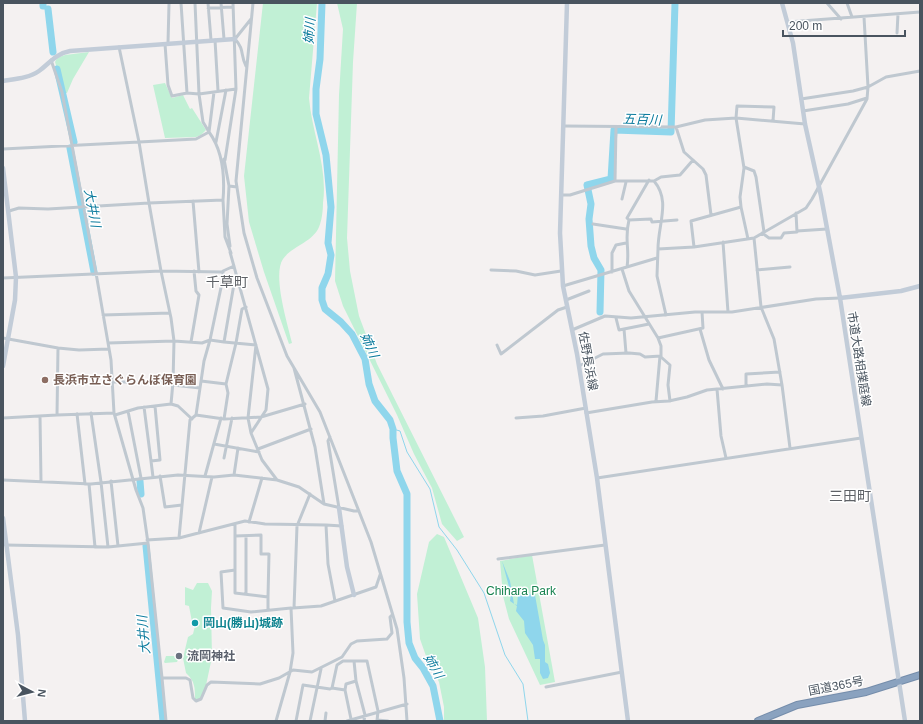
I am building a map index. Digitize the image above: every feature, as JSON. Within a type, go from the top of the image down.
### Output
[{"type":"highway","name":"国道365号","points":[[758,721],[797,705],[866,692],[920,675]]},
{"type":"street","points":[[181,3],[185,42],[187,93]]},
{"type":"street","points":[[194,3],[198,41],[199,94],[203,122],[216,142],[221,157],[224,184],[223,200],[225,236],[231,253]]},
{"type":"street","points":[[208,3],[218,91]]},
{"type":"street","points":[[221,3],[224,40]]},
{"type":"street","points":[[253,3],[246,66],[237,187],[242,226],[255,272],[287,356],[320,412],[371,542],[400,646],[407,704],[407,721]]},
{"type":"street","name":"佐野長浜線","points":[[567,3],[560,245],[561,271],[597,478],[628,721]]},
{"type":"street","name":"市道大路相撲庭線","points":[[782,3],[788,22],[805,124],[819,186],[840,298],[905,721]]},
{"type":"street","points":[[827,3],[840,19]]},
{"type":"street","points":[[847,3],[852,17]]},
{"type":"street","points":[[169,4],[167,43],[168,85],[172,96],[187,93],[199,94],[236,89]]},
{"type":"street","points":[[208,8],[233,5],[236,89],[225,160],[229,186],[226,224],[234,266],[268,389],[266,410],[251,433]]},
{"type":"street","points":[[788,22],[920,12]]},
{"type":"street","points":[[897,33],[898,14]]},
{"type":"street","points":[[658,249],[694,247],[754,238],[806,208],[862,111],[867,98],[868,87],[864,17]]},
{"type":"street","points":[[3,81],[26,77],[38,71],[54,56],[65,52],[119,46],[235,39],[251,19]]},
{"type":"street","points":[[235,39],[242,47],[243,60],[246,66]]},
{"type":"street","points":[[119,46],[139,142],[161,271],[170,313],[174,341],[171,404]]},
{"type":"street","points":[[51,60],[62,92],[96,273],[108,343],[114,414],[133,479],[144,508],[166,721]]},
{"type":"street","points":[[801,99],[820,97],[868,87],[886,77],[920,71]]},
{"type":"street","points":[[216,142],[226,90]]},
{"type":"street","points":[[209,132],[214,92]]},
{"type":"street","points":[[803,111],[848,104],[867,98]]},
{"type":"street","points":[[748,239],[740,197],[744,167],[736,118],[737,106],[774,107],[773,121]]},
{"type":"street","points":[[564,126],[675,127],[705,120],[736,118],[805,124]]},
{"type":"street","points":[[615,181],[616,127]]},
{"type":"street","points":[[675,127],[681,146],[704,170],[706,175],[711,215]]},
{"type":"street","points":[[3,149],[72,144],[196,139],[209,132]]},
{"type":"street","points":[[221,157],[225,160]]},
{"type":"street","points":[[654,181],[661,176],[680,174],[693,160]]},
{"type":"street","points":[[744,167],[754,171],[763,232],[769,238],[781,238],[784,233],[827,229]]},
{"type":"street","points":[[3,168],[16,277],[15,300],[3,366]]},
{"type":"street","points":[[562,195],[570,195],[615,181],[626,182],[649,180],[654,181],[659,186],[664,200],[657,258],[657,276],[666,315]]},
{"type":"street","points":[[627,267],[629,256],[626,243],[626,230],[629,220],[627,218],[649,180]]},
{"type":"street","points":[[622,199],[626,182]]},
{"type":"street","points":[[229,186],[237,187]]},
{"type":"street","points":[[9,211],[19,208],[84,207],[223,200]]},
{"type":"street","points":[[193,201],[199,272]]},
{"type":"street","points":[[694,247],[691,221],[741,207]]},
{"type":"street","points":[[796,213],[797,231]]},
{"type":"street","points":[[629,220],[651,218],[652,222],[677,220]]},
{"type":"street","points":[[593,224],[626,230]]},
{"type":"street","points":[[754,238],[761,307],[774,339],[782,384],[790,448]]},
{"type":"street","points":[[723,242],[728,312]]},
{"type":"street","points":[[612,272],[612,253],[616,245],[626,243]]},
{"type":"street","points":[[563,286],[657,258]]},
{"type":"street","points":[[3,278],[161,271],[223,272],[223,270],[234,266]]},
{"type":"street","points":[[757,270],[790,267]]},
{"type":"street","points":[[622,269],[628,291],[658,338],[661,346],[656,401]]},
{"type":"street","points":[[491,270],[516,270],[536,275],[561,271]]},
{"type":"street","points":[[191,342],[200,295],[196,291],[194,272]]},
{"type":"street","points":[[179,538],[192,419],[196,415],[204,361],[224,278],[223,272]]},
{"type":"street","points":[[224,342],[234,284],[238,281]]},
{"type":"street","points":[[572,330],[604,316],[616,318],[702,312],[728,312],[816,299],[840,298],[901,291],[920,286]]},
{"type":"street","points":[[566,300],[590,291]]},
{"type":"street","points":[[205,476],[223,419],[228,393],[226,384],[236,343],[242,309],[246,307]]},
{"type":"street","points":[[497,345],[501,354],[558,310],[567,307]]},
{"type":"street","points":[[658,338],[700,329],[704,325],[702,312]]},
{"type":"street","points":[[103,315],[170,313]]},
{"type":"street","points":[[616,318],[619,330],[649,324]]},
{"type":"street","points":[[624,329],[626,353]]},
{"type":"street","points":[[700,329],[709,360],[723,388]]},
{"type":"street","points":[[3,338],[58,348],[79,350],[108,349]]},
{"type":"street","points":[[108,343],[174,341],[191,342],[210,340],[256,345]]},
{"type":"street","points":[[256,345],[248,418],[251,433],[262,460],[277,480]]},
{"type":"street","points":[[57,415],[58,348]]},
{"type":"street","points":[[578,366],[603,354],[626,353],[640,354],[645,357],[660,356],[670,365],[668,385],[670,401]]},
{"type":"street","points":[[294,366],[296,381],[305,404],[311,429],[324,504]]},
{"type":"street","points":[[746,385],[746,374],[780,372]]},
{"type":"street","points":[[201,381],[226,384]]},
{"type":"street","points":[[112,382],[173,383],[200,388]]},
{"type":"street","points":[[516,418],[586,411],[656,401],[670,401],[706,390],[746,385],[782,384]]},
{"type":"street","points":[[717,389],[721,436],[726,458]]},
{"type":"street","points":[[3,418],[91,413],[114,414],[144,407],[171,404],[178,406],[192,419]]},
{"type":"street","points":[[196,415],[223,419],[261,417],[305,404]]},
{"type":"street","points":[[151,461],[160,460],[155,406]]},
{"type":"street","points":[[144,407],[154,477]]},
{"type":"street","points":[[128,411],[141,478]]},
{"type":"street","points":[[91,413],[101,482],[108,547]]},
{"type":"street","points":[[77,414],[95,547]]},
{"type":"street","points":[[40,416],[41,482]]},
{"type":"street","points":[[224,458],[232,418]]},
{"type":"street","points":[[214,444],[227,447],[258,450],[311,429]]},
{"type":"street","points":[[330,437],[328,441],[340,508],[347,567],[354,594]]},
{"type":"street","points":[[597,478],[861,438]]},
{"type":"street","points":[[234,475],[238,448]]},
{"type":"street","points":[[3,480],[87,484],[160,476],[234,475],[277,480],[299,486],[324,504],[360,511]]},
{"type":"street","points":[[160,476],[165,506],[182,505]]},
{"type":"street","points":[[199,532],[212,476]]},
{"type":"street","points":[[249,522],[262,478]]},
{"type":"street","points":[[111,481],[118,546]]},
{"type":"street","points":[[276,721],[290,672],[293,653],[293,608],[297,526],[310,494]]},
{"type":"street","points":[[3,518],[5,545],[18,635],[26,721]]},
{"type":"street","points":[[5,545],[108,547],[179,538],[199,532],[249,522],[297,526],[342,526]]},
{"type":"street","points":[[235,524],[235,593],[268,597]]},
{"type":"street","points":[[326,525],[328,564],[335,601]]},
{"type":"street","points":[[235,536],[260,535],[261,554],[269,554],[268,609]]},
{"type":"street","points":[[246,536],[246,594]]},
{"type":"street","points":[[498,559],[605,545]]},
{"type":"street","points":[[235,570],[221,572],[223,608],[250,612],[268,609],[321,606],[376,588],[380,575]]},
{"type":"street","points":[[162,678],[186,678],[190,680],[193,698],[198,700],[201,699],[207,685],[211,682],[260,684],[279,678],[293,670],[312,672],[321,669],[342,657],[351,644],[357,641],[387,639],[392,633],[390,617],[392,615]]},
{"type":"street","points":[[332,688],[337,665],[343,661],[367,661],[378,711],[377,721],[388,721]]},
{"type":"street","points":[[354,661],[356,681],[365,715],[364,721]]},
{"type":"street","points":[[310,721],[321,669]]},
{"type":"street","points":[[546,687],[622,672]]},
{"type":"street","points":[[351,720],[345,690],[346,684],[356,681]]},
{"type":"street","points":[[296,721],[303,685],[317,686],[330,690],[332,688],[345,690]]},
{"type":"street","points":[[347,721],[407,704]]},
{"type":"street","points":[[325,721],[326,713]]},
{"type":"green space","points":[[263,3],[317,3],[309,98],[322,163],[324,190],[323,209],[321,221],[316,232],[287,255],[283,259],[280,266],[280,288],[284,313],[292,343],[289,344],[264,272],[249,222],[244,176]]},
{"type":"green space","points":[[337,3],[357,3],[353,62],[347,238],[350,271],[359,316],[377,364],[464,537],[457,541],[442,524],[432,488],[414,454],[397,415],[343,306],[335,281],[339,95],[343,29]]},
{"type":"green space","points":[[89,52],[73,79],[67,93],[65,93],[55,62],[57,58],[65,55]]},
{"type":"green space","points":[[165,83],[172,98],[183,95],[190,109],[192,108],[206,130],[201,135],[196,137],[165,138],[153,85]]},
{"type":"green space","points":[[437,534],[444,537],[478,618],[485,667],[487,721],[444,721],[444,707],[439,682],[426,656],[420,639],[417,594],[429,542]]},
{"type":"green space","name":"Chihara Park","points":[[532,555],[555,682],[540,685],[509,619],[503,596],[500,561]]},
{"type":"green space","points":[[197,583],[208,583],[212,591],[212,657],[205,690],[199,701],[195,699],[194,685],[186,673],[183,658],[188,637],[193,634],[195,626],[192,622],[189,606],[185,605],[185,587],[193,590]]},
{"type":"green space","points":[[166,656],[180,656],[177,662],[165,663]]},
{"type":"water","points":[[502,561],[510,581],[514,604],[510,601],[511,594]]},
{"type":"water","points":[[523,592],[535,595],[545,645],[545,662],[548,664],[550,673],[548,678],[543,679],[540,673],[540,659],[535,659],[533,645],[525,633],[524,621],[516,611],[517,606],[514,604],[517,605],[518,595]]},
{"type":"waterway","name":"姉川","points":[[322,3],[320,59],[316,89],[316,114],[326,155],[331,207],[328,243],[331,255],[328,274],[322,288],[322,300],[325,309],[341,322],[352,334],[365,359],[369,384],[375,401],[390,420],[393,429],[397,471],[407,494],[407,622],[409,643],[415,658],[423,668],[433,686],[440,721]]},
{"type":"waterway","name":"五百川","points":[[600,312],[601,270],[594,258],[591,246],[589,219],[591,204],[587,185],[611,179],[614,130],[671,132],[675,3]]},
{"type":"waterway","name":"大井川","points":[[48,9],[53,52]]},
{"type":"waterway","name":"大井川","points":[[57,69],[74,142]]},
{"type":"waterway","name":"大井川","points":[[70,148],[94,272]]},
{"type":"waterway","points":[[393,429],[400,431],[407,452],[430,489],[439,527],[457,550],[484,593],[505,655],[523,684],[528,721]]},
{"type":"waterway","name":"大井川","points":[[140,481],[141,494]]},
{"type":"waterway","name":"大井川","points":[[146,546],[163,721]]},
{"type":"place","name":"長浜市立さぐらんぼ保育園","points":[[45,380]]},
{"type":"place","name":"岡山(勝山)城跡","points":[[195,623]]},
{"type":"place","name":"流岡神社","points":[[179,656]]},
{"type":"district","name":"千草町","points":[[227,282]]},
{"type":"district","name":"三田町","points":[[850,496]]}]
